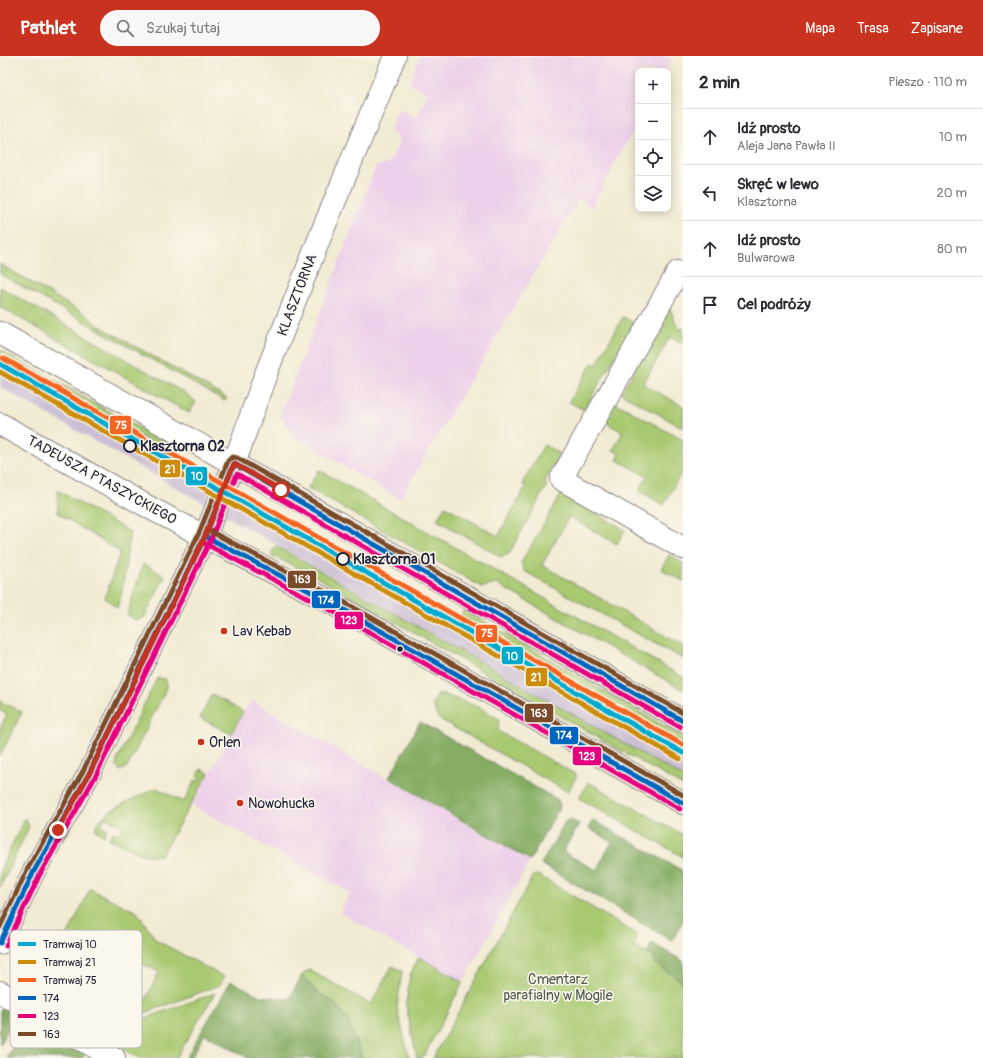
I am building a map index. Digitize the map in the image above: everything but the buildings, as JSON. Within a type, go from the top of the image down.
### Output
[{"type":"main road","name":"KLASZTORNA","points":[[0,943],[34,871],[89,774],[205,536],[234,464],[265,376],[324,227],[395,56]]},
{"type":"main road","points":[[683,275],[678,272],[560,479],[683,548]]},
{"type":"main road","points":[[0,333],[234,464],[683,720]]},
{"type":"main road","name":"TADEUSZA PTASZYCKIEGO","points":[[0,424],[136,500],[332,603],[683,803]]},
{"type":"main road","points":[[0,992],[10,998]]},
{"type":"main road","points":[[97,1048],[114,1058]]},
{"type":"shaded area","points":[[420,56],[666,56],[672,59],[667,68],[635,68],[635,127],[591,208],[579,198],[400,499],[296,437],[280,416],[376,166],[390,163],[400,140],[390,130],[398,109],[417,118],[428,92],[409,84]]},
{"type":"shaded area","points":[[0,357],[683,746],[683,777],[0,387]]},
{"type":"shaded area","points":[[251,700],[530,861],[463,982],[340,913],[350,893],[192,805]]},
{"type":"green space","points":[[0,264],[88,316],[96,324],[227,398],[225,401],[0,274]]},
{"type":"green space","points":[[0,287],[188,395],[196,402],[189,413],[0,307]]},
{"type":"green space","points":[[670,308],[678,329],[683,328],[683,344],[670,337],[643,384],[683,406],[683,428],[621,393]]},
{"type":"green space","points":[[623,317],[634,323],[584,410],[569,402],[592,363],[596,365]]},
{"type":"green space","points":[[0,350],[126,421],[174,445],[170,453],[0,357]]},
{"type":"green space","points":[[614,402],[683,440],[683,470],[664,505],[639,491],[647,476],[617,460],[620,454],[613,450],[623,432],[608,424],[606,417]]},
{"type":"green space","points":[[544,445],[560,454],[544,483],[547,485],[509,554],[501,557],[437,520],[445,506],[498,536],[526,486],[522,484]]},
{"type":"green space","points":[[319,470],[683,677],[683,690],[497,584],[482,587],[308,488]]},
{"type":"green space","points":[[57,490],[130,532],[122,592],[117,608],[105,598],[120,552],[58,513]]},
{"type":"green space","points":[[562,493],[625,530],[617,544],[569,517],[542,565],[683,646],[683,659],[524,571],[521,563]]},
{"type":"green space","points":[[276,546],[683,777],[683,786],[320,579],[271,555]]},
{"type":"green space","points":[[669,555],[683,563],[683,581],[661,569]]},
{"type":"green space","points":[[143,564],[165,576],[144,618],[136,621],[127,614]]},
{"type":"green space","points":[[464,610],[683,737],[683,746],[459,618]]},
{"type":"green space","points":[[157,678],[166,679],[166,689],[128,766],[123,770],[119,770],[116,766],[117,760]]},
{"type":"green space","points":[[439,693],[479,707],[499,719],[498,731],[577,775],[568,792],[439,719],[432,704]]},
{"type":"green space","points":[[212,694],[243,712],[231,734],[200,718]]},
{"type":"green space","points":[[0,701],[22,712],[0,756],[0,729],[7,714],[0,711]]},
{"type":"green space","points":[[420,722],[558,800],[560,806],[530,860],[389,778]]},
{"type":"green space","points":[[201,769],[209,773],[161,855],[154,856],[141,854],[109,839],[113,832],[119,834],[123,826],[105,817],[101,826],[107,829],[104,836],[96,830],[97,824],[111,811],[120,805],[156,788],[184,802],[195,780],[199,782],[200,778],[197,776]]},
{"type":"green space","points":[[588,782],[683,835],[683,857],[579,798]]},
{"type":"green space","points":[[25,818],[29,827],[0,887],[0,870]]},
{"type":"green space","points":[[569,819],[579,824],[563,852],[596,870],[612,842],[588,828],[593,820],[683,871],[683,921],[672,941],[541,864],[565,822]]},
{"type":"green space","name":"Cmentarz parafialny w Mogile","points":[[538,875],[636,934],[637,940],[633,946],[655,958],[653,962],[683,982],[683,1058],[433,1058],[533,876]]},
{"type":"green space","points":[[90,889],[137,912],[156,940],[224,977],[220,985],[142,1014],[142,1007],[159,972],[142,964],[142,930],[70,930]]},
{"type":"green space","points":[[652,943],[683,961],[683,982],[653,962],[655,958],[647,953]]},
{"type":"green space","points":[[419,957],[463,982],[423,1058],[417,1058],[406,1006],[410,975]]},
{"type":"green space","points":[[392,966],[402,971],[397,1008],[409,1058],[362,1058],[347,1018],[334,1003],[317,992],[302,975],[309,970],[371,1004]]},
{"type":"green space","points":[[302,975],[317,992],[334,1003],[347,1018],[362,1058],[248,1058],[205,1034],[191,1058],[186,1058],[231,981],[260,996],[289,999]]},
{"type":"green space","points":[[215,993],[176,1058],[139,1058],[121,1048],[142,1048],[142,1020]]},
{"type":"green space","points":[[5,1008],[10,1010],[10,1025],[0,1045],[0,1010]]},
{"type":"green space","points":[[12,1048],[86,1049],[83,1058],[7,1058]]},
{"type":"tram line","name":"75","points":[[3,358],[683,745]]},
{"type":"tram line","name":"10","points":[[0,364],[683,753]]},
{"type":"tram line","name":"21","points":[[0,372],[680,759]]},
{"type":"transit line","name":"163","points":[[0,927],[28,868],[83,771],[199,533],[228,461],[232,457],[237,458],[683,713]]},
{"type":"transit line","name":"174","points":[[0,943],[34,871],[89,774],[205,536],[234,464],[683,721]]},
{"type":"transit line","name":"123","points":[[14,930],[40,874],[95,777],[211,539],[237,474],[680,727]]},
{"type":"transit line","name":"163","points":[[208,530],[335,597],[683,795]]},
{"type":"transit line","name":"174","points":[[205,536],[332,603],[683,803]]},
{"type":"transit line","name":"123","points":[[202,542],[329,609],[680,809]]},
{"type":"transit line","name":"123","points":[[6,946],[10,938]]},
{"type":"place","name":"Klasztorna 02","points":[[130,446]]},
{"type":"place","name":"Klasztorna 01","points":[[343,559]]},
{"type":"place","name":"Lav Kebab","points":[[224,631]]},
{"type":"place","name":"Orlen","points":[[201,742]]},
{"type":"place","name":"Nowohucka","points":[[240,803]]},
{"type":"route","points":[[58,830],[89,774],[205,536],[234,464],[281,490]]}]
